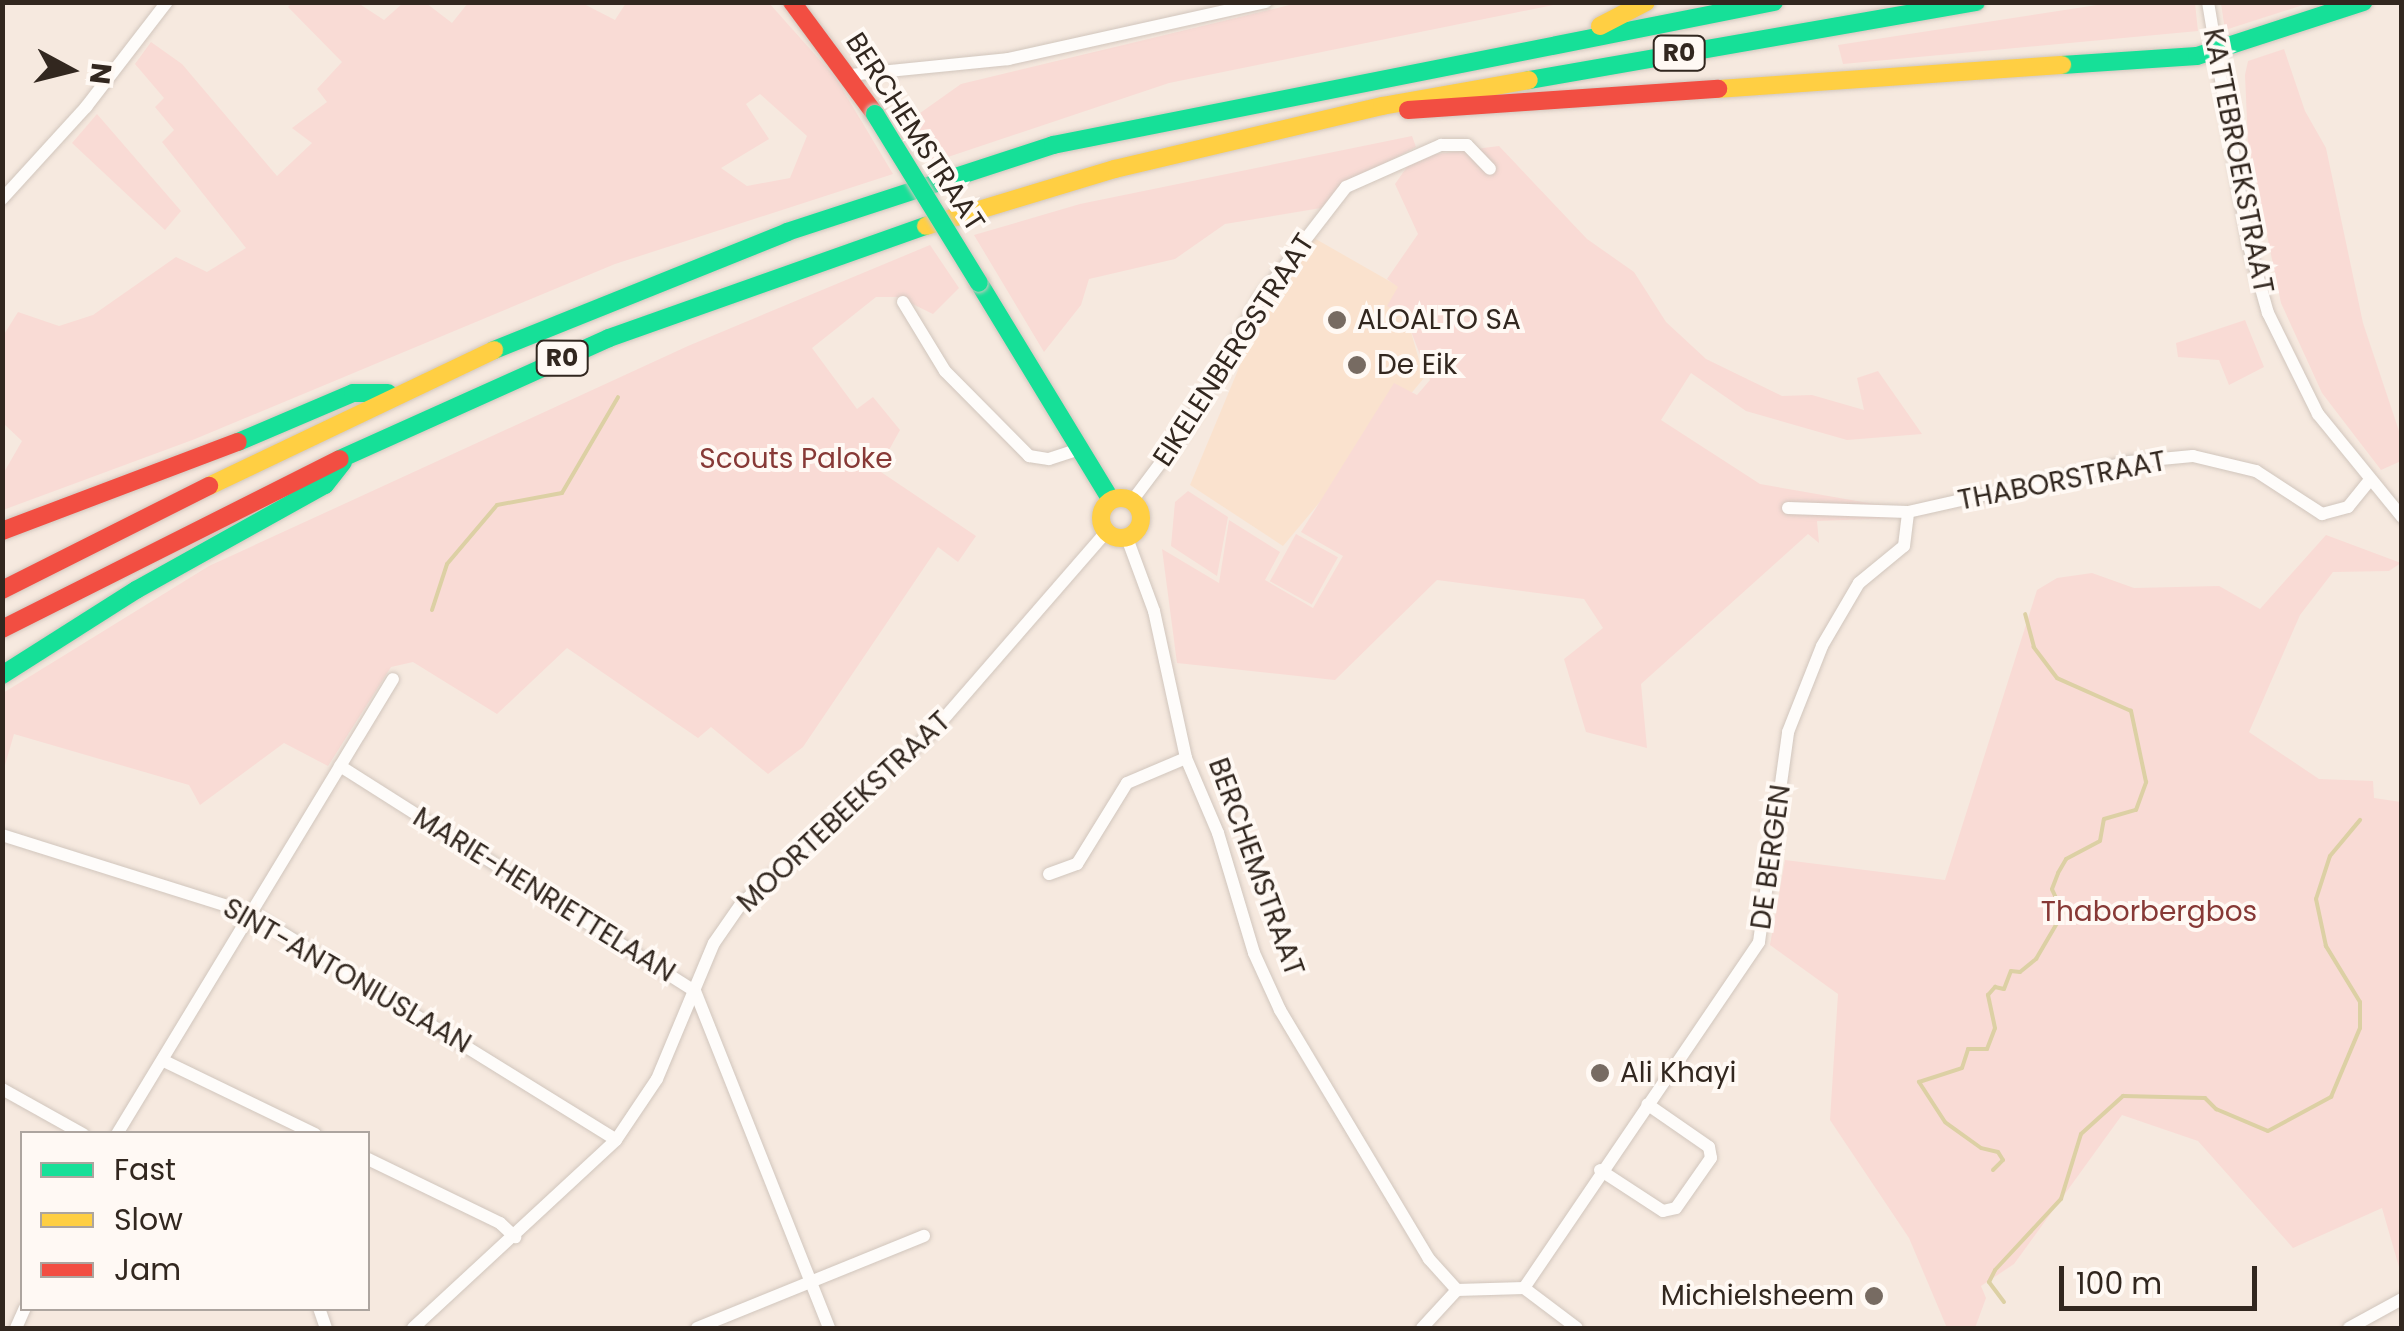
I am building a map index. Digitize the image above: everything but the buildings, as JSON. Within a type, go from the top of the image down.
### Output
[{"type":"main road","name":"BERCHEMSTRAAT","points":[[792,2],[875,114],[1111,500]]},
{"type":"main road","points":[[1584,36],[1646,2]]},
{"type":"main road","name":"R0","points":[[2,590],[396,393],[719,257],[1053,146],[1302,88],[1774,2]]},
{"type":"main road","name":"R0","points":[[2,629],[348,456],[609,338],[781,274],[1080,178],[1382,106],[1976,2]]},
{"type":"main road","points":[[1382,106],[1428,114],[2216,52],[2363,2]]},
{"type":"main road","points":[[2,530],[177,468],[353,394],[396,393]]},
{"type":"main road","points":[[2,675],[136,590],[325,486],[348,456]]},
{"type":"main road","points":[[1127,538],[1106,532],[1100,519],[1111,500],[1132,501]]},
{"type":"main road","name":"BERCHEMSTRAAT","points":[[1127,538],[1141,523],[1132,501]]},
{"type":"street","points":[[2,199],[86,107],[167,2]]},
{"type":"street","points":[[849,75],[1008,58],[1266,2]]},
{"type":"street","name":"KATTEBROEKSTRAAT","points":[[2208,2],[2249,246],[2268,313],[2318,414],[2368,482],[2402,517]]},
{"type":"street","name":"EIKELENBERGSTRAAT","points":[[1132,501],[1183,433],[1261,296],[1346,187],[1441,146],[1467,144],[1490,169]]},
{"type":"street","points":[[903,302],[945,372],[1028,456],[1049,459],[1080,449]]},
{"type":"street","name":"THABORSTRAAT","points":[[1908,512],[2129,462],[2193,456],[2256,471],[2322,514],[2348,506],[2368,482]]},
{"type":"street","points":[[1788,508],[1908,512]]},
{"type":"street","name":"DE BERGEN","points":[[1524,1288],[1600,1170],[1759,942],[1788,732],[1822,646],[1859,583],[1904,546],[1908,512]]},
{"type":"street","name":"MOORTEBEEKSTRAAT","points":[[413,1328],[616,1140],[656,1079],[714,943],[741,904],[934,730],[1106,532]]},
{"type":"street","name":"BERCHEMSTRAAT","points":[[1127,538],[1154,611],[1186,758],[1280,1010],[1429,1259],[1456,1290]]},
{"type":"street","points":[[120,1131],[393,679]]},
{"type":"street","points":[[1049,874],[1077,864],[1126,783],[1186,758]]},
{"type":"street","name":"MARIE-HENRIETTELAAN","points":[[340,766],[695,991],[814,1280],[828,1328]]},
{"type":"street","name":"SINT-ANTONIUSLAAN","points":[[2,835],[252,914],[616,1140]]},
{"type":"street","points":[[164,1061],[308,1131]]},
{"type":"street","points":[[2,1088],[77,1131]]},
{"type":"street","points":[[1600,1170],[1663,1211],[1676,1208],[1694,1183],[1711,1158],[1709,1146],[1647,1104]]},
{"type":"street","points":[[370,1160],[500,1223],[515,1237]]},
{"type":"street","points":[[696,1328],[924,1236]]},
{"type":"street","points":[[1422,1328],[1456,1290],[1524,1288],[1577,1328]]},
{"type":"street","points":[[2349,1328],[2402,1299]]},
{"type":"shaded area","points":[[1314,238],[1398,286],[1424,378],[1283,546],[1190,485],[1256,327]]},
{"type":"green space","points":[[1302,2],[1563,3],[1169,83],[927,164],[906,123],[961,84]]},
{"type":"green space","points":[[2221,2],[2309,3],[2225,30]]},
{"type":"green space","points":[[292,3],[358,3],[384,20],[403,3],[426,3],[452,23],[468,3],[582,3],[615,20],[626,3],[769,3],[835,77],[893,174],[615,264],[195,439],[3,510],[3,474],[22,441],[3,423],[3,336],[18,312],[59,326],[93,315],[176,257],[207,272],[246,248],[162,142],[174,130],[155,107],[164,98],[135,64],[151,42],[182,64],[277,176],[312,143],[292,128],[327,102],[317,89],[342,62],[288,7]],"holes":[[[760,94],[807,136],[790,178],[747,186],[721,168],[769,139],[746,104]]]},
{"type":"green space","points":[[2110,3],[2195,3],[2198,31],[1843,64],[1838,45]]},
{"type":"green space","points":[[2284,49],[2305,111],[2326,148],[2363,323],[2401,437],[2401,461],[2381,470],[2322,393],[2281,303],[2248,143],[2245,75],[2248,61]]},
{"type":"green space","points":[[97,114],[181,211],[165,230],[72,143]]},
{"type":"green space","points":[[1412,136],[1416,147],[1358,177],[1321,208],[1225,224],[1175,259],[1089,279],[1081,305],[1044,352],[974,235],[1080,204]]},
{"type":"green space","points":[[1499,146],[1587,239],[1634,272],[1666,322],[1706,359],[1782,396],[1812,395],[1864,410],[1857,378],[1878,371],[1922,434],[1847,440],[1746,411],[1691,373],[1661,420],[1760,484],[1897,508],[1895,518],[1817,521],[1819,543],[1808,534],[1641,684],[1647,748],[1586,732],[1564,659],[1603,628],[1584,599],[1437,580],[1335,680],[1177,663],[1162,549],[1219,583],[1229,520],[1280,552],[1265,580],[1313,608],[1343,556],[1301,532],[1394,383],[1417,395],[1430,380],[1405,316],[1387,306],[1398,287],[1387,279],[1418,234],[1395,184],[1414,157]]},
{"type":"green space","name":"Scouts Paloke","points":[[930,245],[959,288],[933,314],[898,297],[876,297],[812,348],[857,409],[873,397],[900,430],[878,470],[976,536],[958,562],[938,547],[803,747],[768,774],[711,727],[698,738],[567,648],[497,714],[413,662],[391,667],[328,766],[284,743],[200,805],[189,785],[14,734],[3,772],[3,693],[209,566],[688,346]]},
{"type":"green space","points":[[2245,320],[2264,367],[2229,385],[2219,360],[2178,357],[2176,343]]},
{"type":"green space","points":[[1188,491],[1228,517],[1217,576],[1171,546],[1175,502]]},
{"type":"green space","points":[[1296,534],[1338,557],[1312,605],[1270,581]]},
{"type":"green space","name":"Thaborbergbos","points":[[2326,535],[2401,563],[2389,571],[2333,572],[2300,615],[2249,732],[2319,779],[2373,781],[2374,798],[2401,802],[2401,1274],[2382,1208],[2293,1248],[2198,1141],[2122,1115],[2014,1264],[1981,1286],[1986,1298],[1975,1328],[1947,1328],[1909,1238],[1830,1120],[1838,994],[1770,945],[1785,860],[1945,880],[2037,590],[2057,578],[2092,573],[2134,588],[2219,586],[2260,609]]},
{"type":"waterway","points":[[432,610],[447,564],[497,505],[562,493],[618,397]]},
{"type":"waterway","points":[[1993,1170],[2003,1160],[1998,1152],[1981,1148],[1945,1122],[1919,1082],[1962,1068],[1968,1049],[1987,1049],[1995,1028],[1988,995],[1995,987],[2004,989],[2011,971],[2020,972],[2036,959],[2063,913],[2052,889],[2066,859],[2100,841],[2104,819],[2136,810],[2146,782],[2131,711],[2057,678],[2034,647],[2025,614]]},
{"type":"waterway","points":[[2004,1302],[1989,1282],[1995,1270],[2061,1199],[2081,1134],[2123,1096],[2205,1098],[2216,1109],[2268,1131],[2331,1097],[2360,1028],[2360,1002],[2326,946],[2316,899],[2330,856],[2360,820]]},
{"type":"traffic: fast","points":[[494,350],[787,232],[1053,145],[1774,2]]},
{"type":"traffic: fast","points":[[1529,80],[1976,2]]},
{"type":"traffic: fast","points":[[2062,65],[2197,56],[2363,2]]},
{"type":"traffic: fast","points":[[875,114],[979,283]]},
{"type":"traffic: fast","points":[[340,459],[609,338],[926,226]]},
{"type":"traffic: fast","points":[[979,283],[1111,500]]},
{"type":"traffic: fast","points":[[238,442],[353,393],[388,393]]},
{"type":"traffic: fast","points":[[2,675],[136,590],[325,485],[343,462]]},
{"type":"traffic: slow","points":[[1600,26],[1646,2]]},
{"type":"traffic: slow","points":[[1718,89],[2062,65]]},
{"type":"traffic: slow","points":[[926,226],[1115,169],[1382,106],[1529,80]]},
{"type":"traffic: slow","points":[[209,486],[494,350]]},
{"type":"traffic: slow","points":[[1121,498],[1135,504],[1141,518],[1135,532],[1121,538],[1107,532],[1101,518],[1107,504],[1121,498]]},
{"type":"traffic: jam","points":[[792,2],[875,114]]},
{"type":"traffic: jam","points":[[1408,110],[1718,89]]},
{"type":"traffic: jam","points":[[2,531],[238,442]]},
{"type":"traffic: jam","points":[[2,629],[340,459]]},
{"type":"traffic: jam","points":[[2,590],[209,486]]},
{"type":"place","name":"ALOALTO SA","points":[[1337,320]]},
{"type":"place","name":"De Eik","points":[[1357,365]]},
{"type":"place","name":"Ali Khayi","points":[[1600,1073]]},
{"type":"place","name":"Michielsheem","points":[[1874,1296]]}]
